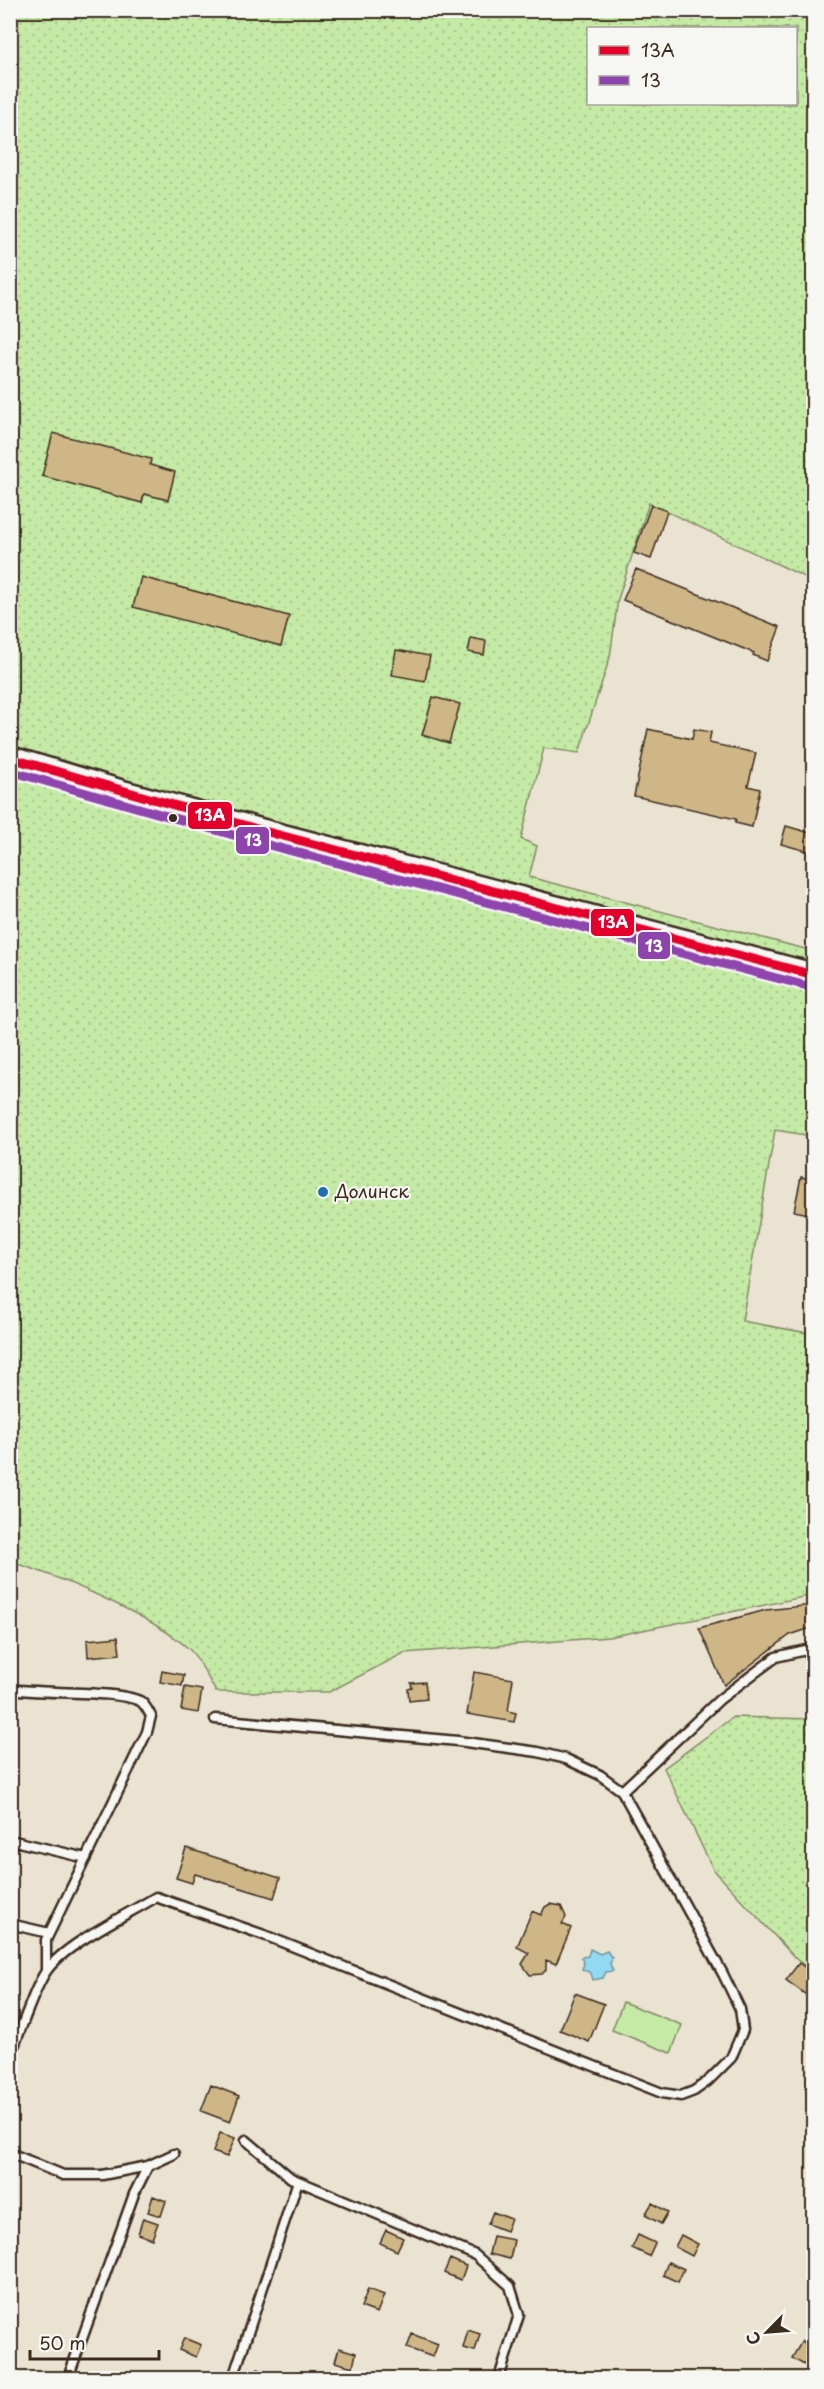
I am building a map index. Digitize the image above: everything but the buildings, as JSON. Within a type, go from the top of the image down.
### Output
[{"type":"street","points":[[10,758],[253,828],[813,975]]},
{"type":"lane","points":[[622,1791],[720,1699],[776,1657],[813,1648]]},
{"type":"lane","points":[[10,1689],[36,1693],[126,1696],[143,1702],[152,1716],[147,1731],[46,1940],[46,1971]]},
{"type":"lane","points":[[10,2056],[46,1971],[60,1956],[76,1945],[156,1898],[264,1935],[662,2093],[681,2096],[694,2091],[708,2081],[731,2058],[743,2030],[740,2009],[691,1913],[622,1791],[600,1774],[566,1759],[538,1752],[458,1741],[215,1719]]},
{"type":"lane","points":[[10,1840],[86,1857]]},
{"type":"lane","points":[[10,1924],[49,1933]]},
{"type":"lane","points":[[246,2140],[298,2181],[475,2255],[510,2286],[519,2315],[499,2379]]},
{"type":"lane","points":[[10,2153],[63,2175],[102,2175],[148,2166],[174,2154]]},
{"type":"lane","points":[[68,2379],[134,2194],[148,2166]]},
{"type":"lane","points":[[233,2379],[298,2181]]},
{"type":"green space","points":[[10,11],[813,11],[813,581],[649,503],[618,599],[610,657],[579,753],[544,748],[521,839],[537,846],[529,877],[813,951],[813,1136],[775,1130],[742,1321],[813,1334],[813,1595],[609,1637],[404,1653],[329,1692],[216,1692],[193,1653],[152,1623],[104,1598],[11,1562],[10,402],[19,369],[10,362]]},
{"type":"green space","points":[[733,1717],[813,1719],[813,1972],[796,1959],[713,1869],[664,1768]]},
{"type":"green space","points":[[623,2002],[682,2025],[671,2053],[612,2030]]},
{"type":"water","points":[[590,1949],[600,1954],[607,1951],[612,1958],[610,1964],[613,1971],[606,1972],[603,1978],[593,1980],[591,1973],[582,1969],[584,1964],[581,1957],[588,1956]]},
{"type":"transit line","name":"13А","points":[[10,758],[264,831],[814,975]]},
{"type":"transit line","name":"13","points":[[10,771],[261,843],[811,987]]},
{"type":"place","name":"Долинск","points":[[323,1192]]}]
